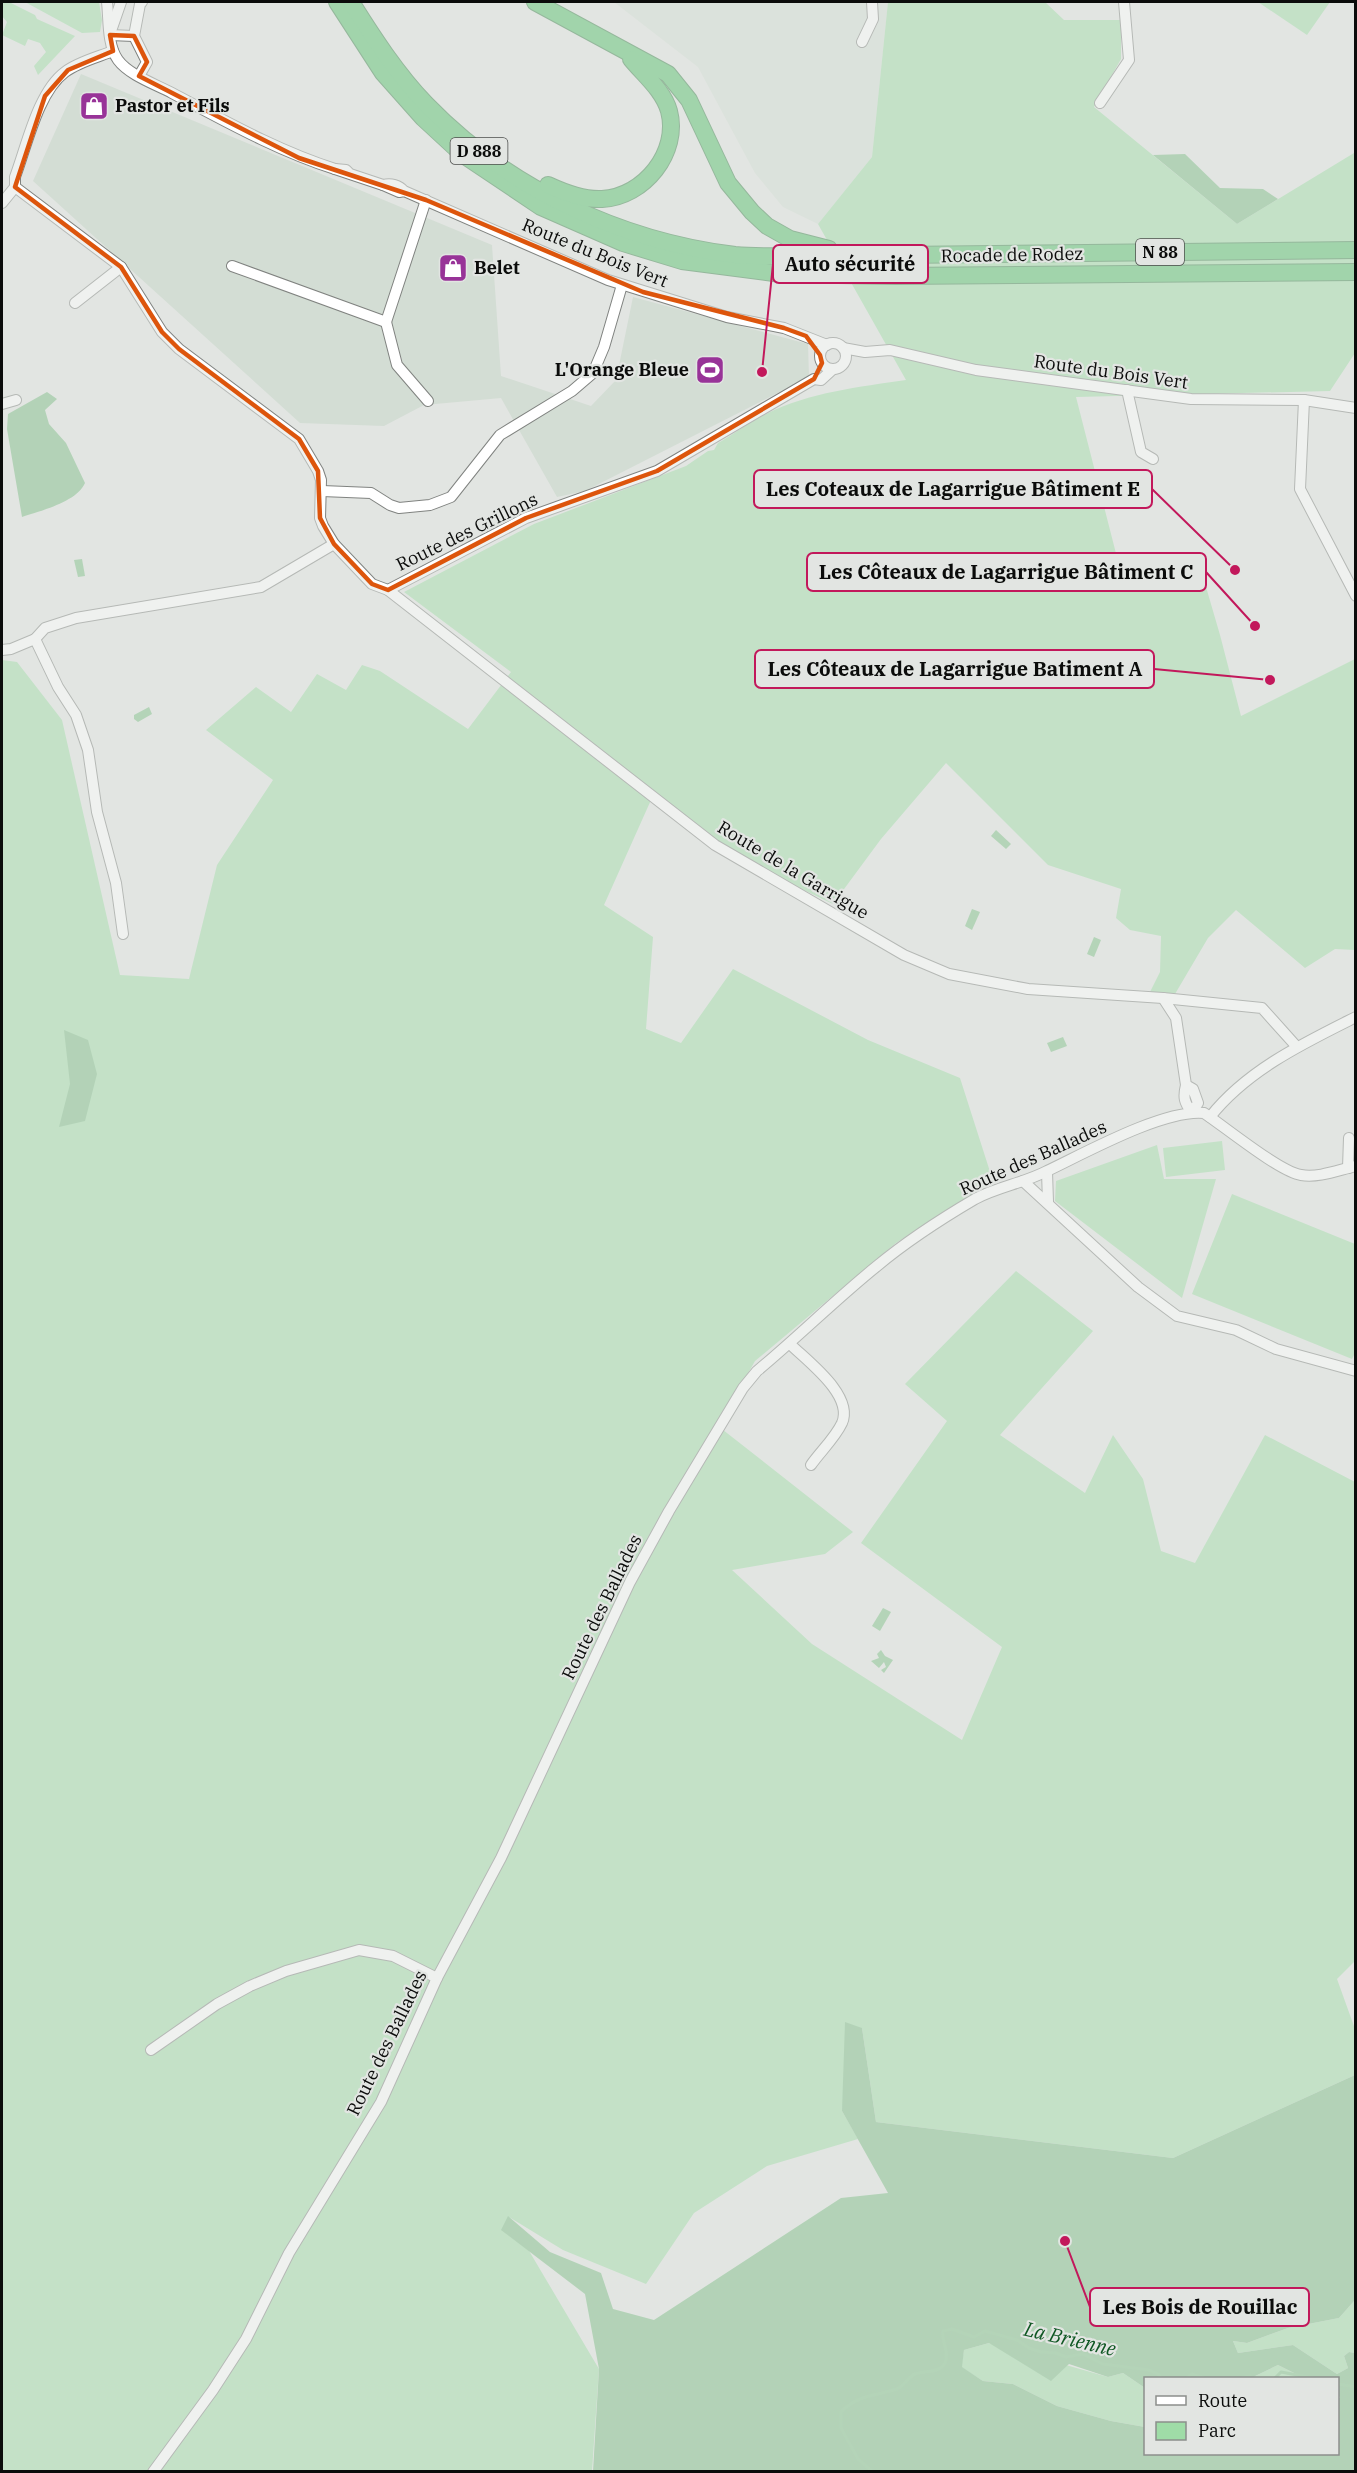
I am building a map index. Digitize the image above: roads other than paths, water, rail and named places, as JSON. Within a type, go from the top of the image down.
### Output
[{"type":"highway","name":"Rocade de Rodez","points":[[337,2],[383,73],[423,118],[462,154],[541,207],[623,243],[682,261],[781,274],[885,276],[1353,272]]},
{"type":"highway","name":"Rocade de Rodez","points":[[351,2],[392,63],[425,103],[448,126],[516,178],[591,217],[654,238],[737,255],[1356,250]]},
{"type":"highway","points":[[535,2],[668,74],[689,100],[728,183],[767,226],[790,239],[813,247],[838,250],[964,254]]},
{"type":"highway","points":[[365,24],[441,110],[468,136],[496,157],[553,187],[601,200],[624,195],[646,180],[658,167],[669,147],[670,120],[662,94],[624,52]]},
{"type":"street","points":[[107,2],[113,51],[119,62],[139,76],[299,158],[346,170],[383,185],[388,183],[401,187],[404,191],[426,200],[386,322],[397,365],[428,401]]},
{"type":"street","points":[[110,33],[121,2]]},
{"type":"street","points":[[139,76],[147,62],[135,36],[142,2]]},
{"type":"street","points":[[862,42],[873,19],[872,2]]},
{"type":"street","points":[[1100,103],[1129,60],[1124,2]]},
{"type":"street","points":[[110,33],[135,36]]},
{"type":"street","points":[[2,203],[15,187],[15,177],[42,106],[55,80],[68,70],[113,51]]},
{"type":"street","points":[[15,187],[121,267],[75,303]]},
{"type":"street","name":"Route du Bois Vert","points":[[426,200],[622,285],[708,312],[784,328],[827,345]]},
{"type":"street","points":[[232,266],[386,322]]},
{"type":"street","name":"Route des Grillons","points":[[121,267],[162,332],[179,349],[300,440],[318,471],[322,491],[320,518],[334,544],[372,584],[388,590],[526,518],[657,471],[814,379],[821,380],[833,369]]},
{"type":"street","points":[[322,491],[371,493],[399,508],[430,505],[451,497],[500,435],[572,391],[593,373],[604,347],[622,285]]},
{"type":"street","points":[[806,336],[821,359],[833,369],[844,364],[846,356],[843,348],[836,344],[827,345],[821,359],[814,379]]},
{"type":"street","name":"Route du Bois Vert","points":[[843,348],[865,352],[890,350],[976,370],[1191,399],[1304,400],[1356,408]]},
{"type":"street","name":"Route du Bois Vert","points":[[844,364],[865,352]]},
{"type":"street","points":[[1127,390],[1141,452],[1152,459]]},
{"type":"street","points":[[2,404],[16,400]]},
{"type":"street","points":[[1304,400],[1299,489],[1356,596]]},
{"type":"street","points":[[2,650],[11,649],[35,639],[45,628],[76,618],[261,587],[334,544]]},
{"type":"street","name":"Route de la Garrigue","points":[[388,590],[716,845],[904,955],[949,974],[1028,989],[1163,998],[1262,1008],[1297,1047]]},
{"type":"street","points":[[35,639],[58,687],[76,715],[88,750],[97,812],[116,883],[123,934]]},
{"type":"street","points":[[1163,998],[1176,1018],[1186,1085],[1193,1089],[1198,1103],[1192,1112],[1204,1113],[1281,1167],[1299,1175],[1317,1175],[1352,1167],[1349,1138]]},
{"type":"street","points":[[1210,1117],[1221,1102],[1254,1074],[1297,1047],[1356,1017]]},
{"type":"street","name":"Route des Ballades","points":[[153,2472],[213,2390],[246,2339],[289,2253],[381,2102],[437,1978],[501,1858],[630,1582],[669,1511],[743,1388],[757,1371],[878,1265],[935,1224],[977,1198],[1047,1172],[1103,1143],[1160,1121],[1192,1112]]},
{"type":"street","points":[[1047,1172],[1048,1202]]},
{"type":"street","points":[[1023,1181],[1138,1287],[1177,1316],[1236,1330],[1276,1349],[1356,1371]]},
{"type":"street","points":[[790,1344],[836,1390],[844,1406],[842,1422],[811,1465]]},
{"type":"street","points":[[151,2050],[217,2004],[250,1986],[286,1971],[359,1950],[393,1956],[437,1978]]},
{"type":"waterway","name":"La Brienne","points":[[873,2472],[858,2459],[841,2428],[841,2412],[867,2396],[897,2389],[915,2374],[939,2369],[945,2363],[947,2355],[943,2331],[952,2329],[974,2337],[985,2331],[1017,2340],[1041,2352],[1056,2353],[1066,2357],[1083,2354],[1103,2364],[1149,2370],[1160,2377]]},
{"type":"waterway","name":"La Brienne","points":[[1276,2377],[1281,2372],[1308,2377]]},
{"type":"waterway","name":"La Brienne","points":[[1188,2377],[1192,2374],[1201,2377]]},
{"type":"waterway","name":"La Brienne","points":[[1245,2377],[1252,2377]]},
{"type":"waterway","name":"La Brienne","points":[[1339,2384],[1356,2387]]},
{"type":"place","name":"Pastor et Fils","points":[[94,106]]},
{"type":"place","name":"Belet","points":[[453,268]]},
{"type":"place","name":"L'Orange Bleue","points":[[710,370]]},
{"type":"place","name":"Auto sécurité","points":[[762,372]]},
{"type":"place","name":"Les Coteaux de Lagarrigue Bâtiment E","points":[[1235,570]]},
{"type":"place","name":"Les Côteaux de Lagarrigue Bâtiment C","points":[[1255,626]]},
{"type":"place","name":"Les Côteaux de Lagarrigue Batiment A","points":[[1270,680]]},
{"type":"place","name":"Les Bois de Rouillac","points":[[1065,2241]]}]
